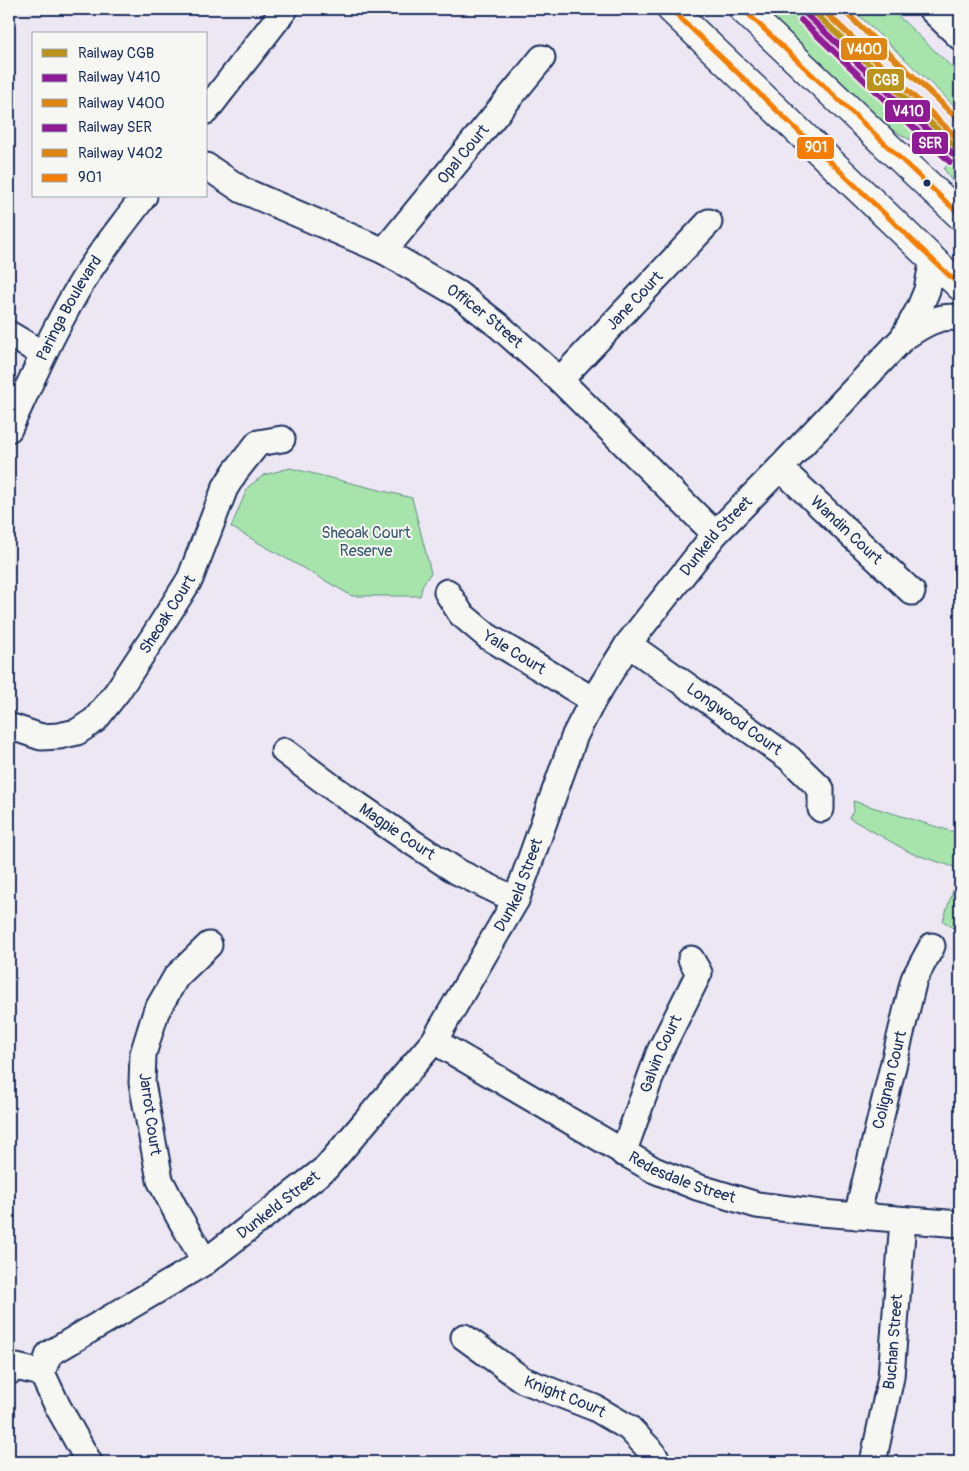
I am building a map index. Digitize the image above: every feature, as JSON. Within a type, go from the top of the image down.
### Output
[{"type":"main road","points":[[671,9],[960,286]]},
{"type":"main road","points":[[743,9],[960,215]]},
{"type":"street","points":[[208,109],[284,9]]},
{"type":"street","points":[[931,9],[960,37]]},
{"type":"street","name":"Opal Court","points":[[384,251],[542,58]]},
{"type":"street","name":"Officer Street","points":[[208,167],[242,190],[384,251],[458,294],[499,326],[560,380],[715,534]]},
{"type":"street","name":"Paringa Boulevard","points":[[9,429],[43,354],[87,274],[143,198]]},
{"type":"street","name":"Jane Court","points":[[560,380],[709,222]]},
{"type":"street","name":"Dunkeld Street","points":[[903,338],[927,290],[933,259]]},
{"type":"street","name":"Dunkeld Street","points":[[46,1363],[205,1262],[326,1168],[434,1041],[516,900],[575,735],[593,700],[628,644],[715,534],[903,338],[927,323],[940,318],[952,316],[960,318]]},
{"type":"street","points":[[9,334],[43,354]]},
{"type":"street","name":"Sheoak Court","points":[[9,726],[41,737],[59,736],[77,732],[94,720],[117,692],[190,579],[225,488],[235,472],[258,443],[282,439]]},
{"type":"street","name":"Wandin Court","points":[[780,468],[912,592]]},
{"type":"street","name":"Yale Court","points":[[447,592],[461,614],[487,636],[593,700]]},
{"type":"street","name":"Longwood Court","points":[[628,644],[789,758],[821,789],[820,809]]},
{"type":"street","name":"Magpie Court","points":[[284,751],[332,787],[458,872],[516,900]]},
{"type":"street","name":"Jarrot Court","points":[[205,1262],[160,1180],[142,1083],[143,1054],[156,1012],[176,976],[209,945]]},
{"type":"street","name":"Colignan Court","points":[[857,1216],[914,979],[932,946]]},
{"type":"street","name":"Galvin Court","points":[[623,1153],[660,1051],[698,974],[690,959]]},
{"type":"street","name":"Redesdale Street","points":[[434,1041],[623,1153],[654,1170],[697,1187],[757,1205],[857,1216],[960,1224]]},
{"type":"street","name":"Buchan Street","points":[[873,1462],[890,1378],[904,1220]]},
{"type":"street","name":"Knight Court","points":[[464,1337],[523,1380],[595,1408],[629,1428],[653,1453],[658,1462]]},
{"type":"street","points":[[9,1372],[16,1367],[46,1363],[57,1405],[89,1462]]},
{"type":"green space","points":[[763,9],[799,9],[960,160],[960,193],[944,169],[948,164],[929,147],[927,149],[887,127]]},
{"type":"green space","points":[[852,9],[891,9],[960,75],[960,111]]},
{"type":"green space","name":"Sheoak Court Reserve","points":[[290,468],[412,498],[431,573],[423,584],[420,596],[352,596],[231,527],[248,487],[264,475]]},
{"type":"green space","points":[[853,801],[960,834],[960,869],[911,853],[849,818],[854,810]]},
{"type":"green space","points":[[960,869],[960,932],[943,921]]},
{"type":"rail line","name":"CGB","points":[[811,9],[960,151]]},
{"type":"rail line","name":"V400","points":[[822,9],[960,141]]},
{"type":"rail line","name":"V402","points":[[842,9],[960,121]]},
{"type":"rail line","name":"V410","points":[[806,14],[955,156]]},
{"type":"rail line","name":"SER","points":[[801,20],[950,162]]},
{"type":"transit line","name":"901","points":[[671,9],[960,286]]},
{"type":"transit line","name":"901","points":[[743,9],[960,215]]}]
